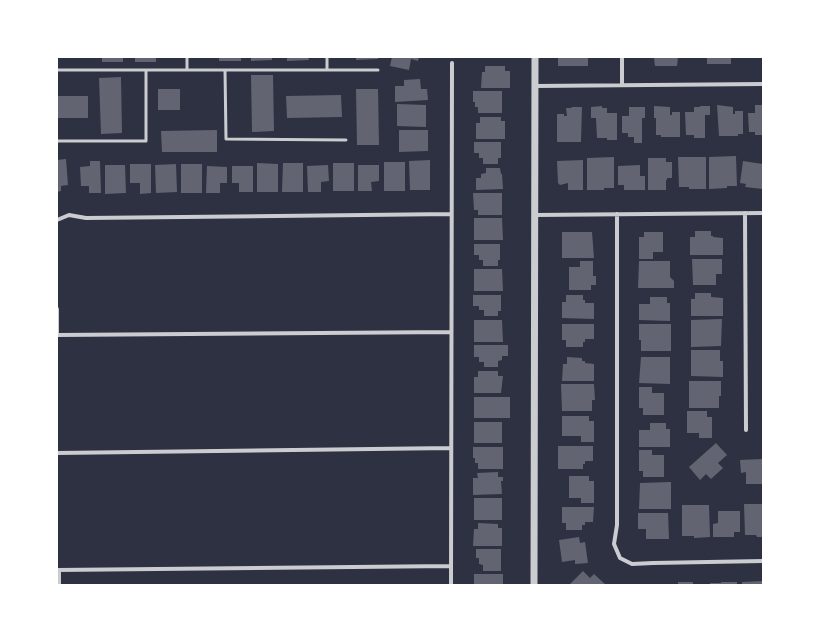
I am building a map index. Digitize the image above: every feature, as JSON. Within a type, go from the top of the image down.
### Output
[{"type":"street","points":[[534,585],[535,57]]},
{"type":"street","points":[[622,57],[622,84]]},
{"type":"street","points":[[451,585],[452,63]]},
{"type":"street","points":[[535,86],[622,84],[763,84]]},
{"type":"street","points":[[745,213],[746,430]]},
{"type":"street","points":[[535,215],[763,213]]},
{"type":"street","points":[[57,220],[69,216],[94,218],[451,214]]},
{"type":"street","points":[[617,214],[617,525],[614,544],[620,558],[632,564],[763,561]]},
{"type":"street","points":[[57,308],[57,335],[451,332]]},
{"type":"street","points":[[57,453],[451,448]]},
{"type":"street","points":[[59,585],[58,570],[451,566]]},
{"type":"lane","points":[[187,57],[187,70]]},
{"type":"lane","points":[[327,57],[327,70]]},
{"type":"lane","points":[[57,70],[378,70]]},
{"type":"lane","points":[[57,141],[146,141],[146,70]]},
{"type":"lane","points":[[225,70],[226,139],[346,140]]},
{"type":"building","points":[[102,57],[123,57],[123,62],[102,62]]},
{"type":"building","points":[[135,57],[156,57],[156,62],[135,62]]},
{"type":"building","points":[[219,57],[241,57],[241,61],[219,61]]},
{"type":"building","points":[[251,57],[272,57],[272,60],[251,61]]},
{"type":"building","points":[[287,57],[308,57],[309,60],[287,61]]},
{"type":"building","points":[[356,57],[378,57],[378,59],[356,60]]},
{"type":"building","points":[[392,57],[419,57],[418,61],[411,59],[409,70],[390,66]]},
{"type":"building","points":[[558,57],[588,57],[588,66],[558,66]]},
{"type":"building","points":[[678,57],[677,66],[655,66],[654,58]]},
{"type":"building","points":[[707,57],[731,57],[731,64],[707,64]]},
{"type":"building","points":[[485,66],[505,66],[505,71],[510,71],[510,88],[481,88],[482,72],[485,72]]},
{"type":"building","points":[[251,75],[273,75],[274,131],[252,132]]},
{"type":"building","points":[[121,77],[122,133],[101,134],[99,78]]},
{"type":"building","points":[[420,79],[421,89],[427,89],[428,100],[395,102],[395,86],[404,86],[404,80]]},
{"type":"building","points":[[158,89],[180,89],[180,110],[158,110]]},
{"type":"building","points":[[356,89],[378,89],[379,145],[357,145]]},
{"type":"building","points":[[473,91],[502,91],[502,113],[478,113],[478,107],[475,107],[475,102],[473,102]]},
{"type":"building","points":[[341,95],[342,117],[287,118],[286,96]]},
{"type":"building","points":[[57,96],[88,96],[88,118],[57,118]]},
{"type":"building","points":[[397,104],[426,105],[426,127],[397,126]]},
{"type":"building","points":[[717,105],[733,107],[733,114],[735,114],[735,111],[743,111],[743,134],[738,134],[738,136],[719,136]]},
{"type":"building","points":[[755,105],[763,105],[763,135],[755,135],[755,132],[749,132],[748,113],[755,113]]},
{"type":"building","points":[[602,106],[602,108],[607,108],[607,113],[617,113],[617,140],[597,138],[596,118],[591,118],[591,107]]},
{"type":"building","points":[[654,106],[670,107],[670,115],[672,115],[672,112],[680,112],[680,137],[661,137],[661,135],[656,135]]},
{"type":"building","points":[[710,106],[710,115],[705,115],[705,138],[694,138],[694,135],[686,135],[685,112],[694,112],[694,107]]},
{"type":"building","points":[[571,107],[582,107],[581,142],[557,142],[557,114],[564,114],[564,116],[567,116],[566,108],[572,108]]},
{"type":"building","points":[[629,107],[645,107],[645,118],[642,118],[642,143],[634,143],[634,137],[628,137],[628,133],[622,133],[622,116],[629,116]]},
{"type":"building","points":[[480,117],[501,117],[501,121],[505,121],[505,139],[476,139],[476,123],[480,123]]},
{"type":"building","points":[[217,130],[217,152],[162,152],[161,131]]},
{"type":"building","points":[[399,130],[428,130],[428,151],[399,152]]},
{"type":"building","points":[[474,142],[501,142],[501,158],[498,158],[498,164],[483,164],[483,158],[479,158],[479,153],[474,153]]},
{"type":"building","points":[[736,156],[737,186],[709,189],[709,157]]},
{"type":"building","points":[[614,157],[614,188],[604,188],[604,190],[587,190],[587,158]]},
{"type":"building","points":[[678,157],[706,157],[706,189],[689,189],[689,187],[679,187]]},
{"type":"building","points":[[648,158],[666,158],[666,162],[672,162],[672,178],[667,178],[666,180],[666,190],[648,190]]},
{"type":"building","points":[[66,159],[68,185],[61,186],[61,191],[57,192],[57,160]]},
{"type":"building","points":[[430,160],[430,190],[410,190],[409,161]]},
{"type":"building","points":[[583,160],[583,190],[568,190],[568,183],[560,185],[558,183],[557,161]]},
{"type":"building","points":[[90,161],[100,161],[101,193],[89,193],[89,186],[81,186],[80,167],[90,166]]},
{"type":"building","points":[[743,161],[763,164],[763,189],[745,187],[746,184],[740,183]]},
{"type":"building","points":[[384,162],[405,162],[405,191],[384,191]]},
{"type":"building","points":[[257,163],[278,164],[278,192],[257,192]]},
{"type":"building","points":[[283,163],[303,163],[303,192],[282,192]]},
{"type":"building","points":[[333,163],[354,163],[354,191],[333,191]]},
{"type":"building","points":[[130,164],[151,164],[151,193],[140,194],[140,183],[130,183]]},
{"type":"building","points":[[176,164],[177,192],[156,193],[155,165]]},
{"type":"building","points":[[181,164],[202,164],[202,193],[181,193]]},
{"type":"building","points":[[105,165],[125,165],[126,193],[105,194]]},
{"type":"building","points":[[328,165],[329,181],[321,182],[321,192],[308,192],[307,166]]},
{"type":"building","points":[[358,165],[379,165],[379,181],[371,182],[372,191],[358,191]]},
{"type":"building","points":[[640,165],[640,176],[645,176],[645,190],[624,190],[624,185],[618,185],[618,166]]},
{"type":"building","points":[[207,166],[227,167],[227,183],[220,183],[220,193],[206,193]]},
{"type":"building","points":[[232,166],[253,166],[253,192],[239,192],[239,183],[232,183]]},
{"type":"building","points":[[486,168],[500,168],[503,189],[476,190],[476,178],[481,178],[481,174],[486,173]]},
{"type":"building","points":[[473,193],[502,193],[502,215],[478,215],[478,210],[474,210]]},
{"type":"building","points":[[474,218],[502,218],[503,240],[474,240]]},
{"type":"building","points":[[695,231],[711,231],[711,236],[723,238],[723,255],[690,255],[690,237],[695,237]]},
{"type":"building","points":[[562,232],[592,232],[594,258],[562,258]]},
{"type":"building","points":[[644,232],[663,232],[663,252],[653,252],[653,259],[639,259],[639,237],[644,237]]},
{"type":"building","points":[[474,244],[500,244],[500,260],[498,260],[498,266],[483,266],[483,260],[479,260],[479,255],[474,255]]},
{"type":"building","points":[[692,259],[722,259],[722,274],[716,274],[716,285],[693,285]]},
{"type":"building","points":[[580,261],[593,261],[593,276],[596,276],[596,285],[591,285],[591,290],[569,290],[569,267],[580,267]]},
{"type":"building","points":[[639,261],[670,261],[670,277],[674,281],[674,288],[638,288]]},
{"type":"building","points":[[474,269],[502,269],[503,291],[474,291]]},
{"type":"building","points":[[695,293],[711,293],[711,297],[723,298],[723,316],[691,316],[691,299],[695,299]]},
{"type":"building","points":[[473,295],[501,295],[501,311],[498,311],[498,316],[484,316],[484,310],[479,310],[479,306],[473,306]]},
{"type":"building","points":[[566,295],[583,295],[583,300],[585,300],[585,303],[594,303],[594,319],[562,318],[562,302],[566,302]]},
{"type":"building","points":[[650,297],[667,297],[667,303],[670,303],[670,321],[639,320],[639,304],[650,304]]},
{"type":"building","points":[[722,319],[721,346],[691,347],[691,320]]},
{"type":"building","points":[[474,320],[502,320],[503,342],[474,342]]},
{"type":"building","points":[[562,324],[594,324],[594,339],[585,339],[585,342],[583,342],[583,347],[566,347],[566,340],[562,340]]},
{"type":"building","points":[[639,324],[671,324],[671,351],[641,351]]},
{"type":"building","points":[[474,345],[508,345],[508,356],[502,356],[502,360],[498,361],[498,367],[484,367],[484,362],[479,362],[479,357],[474,357]]},
{"type":"building","points":[[691,350],[720,350],[720,361],[723,361],[723,377],[691,376]]},
{"type":"building","points":[[567,357],[582,358],[582,361],[585,361],[585,363],[594,364],[594,381],[562,381],[563,364],[567,364]]},
{"type":"building","points":[[641,357],[670,357],[670,384],[639,383]]},
{"type":"building","points":[[478,371],[498,371],[498,376],[503,376],[501,393],[474,393],[474,377],[478,377]]},
{"type":"building","points":[[689,381],[721,381],[719,408],[689,408]]},
{"type":"building","points":[[561,384],[594,384],[595,400],[592,400],[592,411],[562,411]]},
{"type":"building","points":[[639,387],[652,387],[652,393],[664,393],[664,415],[643,415],[643,408],[639,408]]},
{"type":"building","points":[[474,397],[510,397],[510,418],[474,418]]},
{"type":"building","points":[[687,411],[707,411],[707,417],[712,417],[712,438],[699,438],[699,433],[687,433]]},
{"type":"building","points":[[562,416],[589,416],[589,421],[594,421],[594,442],[581,442],[581,436],[562,436]]},
{"type":"building","points":[[474,422],[502,422],[502,443],[474,443]]},
{"type":"building","points":[[650,423],[666,423],[666,429],[670,429],[670,447],[639,447],[639,430],[650,430]]},
{"type":"building","points":[[716,443],[727,455],[718,463],[723,468],[711,479],[706,474],[700,480],[689,467]]},
{"type":"building","points":[[558,446],[593,446],[593,461],[585,461],[585,464],[583,464],[583,469],[558,469]]},
{"type":"building","points":[[473,447],[503,447],[503,469],[478,469],[478,463],[475,463],[475,458],[473,458]]},
{"type":"building","points":[[639,450],[652,450],[652,455],[664,455],[664,477],[643,477],[643,471],[639,471]]},
{"type":"building","points":[[762,459],[763,484],[746,484],[746,472],[741,473],[740,460]]},
{"type":"building","points":[[498,472],[498,477],[503,477],[503,481],[501,481],[502,494],[473,495],[473,478],[478,478],[477,473]]},
{"type":"building","points":[[569,476],[589,476],[589,481],[594,481],[594,503],[581,503],[581,498],[569,498]]},
{"type":"building","points":[[671,482],[671,509],[639,509],[640,483]]},
{"type":"building","points":[[474,498],[502,498],[502,520],[474,520]]},
{"type":"building","points":[[744,504],[763,504],[763,537],[757,537],[756,535],[745,535]]},
{"type":"building","points":[[682,505],[709,505],[710,537],[694,538],[694,536],[682,536]]},
{"type":"building","points":[[562,507],[594,507],[593,522],[585,522],[585,525],[582,525],[582,530],[566,530],[566,523],[562,523]]},
{"type":"building","points":[[718,511],[740,511],[740,532],[734,532],[734,537],[713,537],[713,524],[718,523]]},
{"type":"building","points":[[638,513],[668,513],[669,539],[646,539],[646,529],[638,529]]},
{"type":"building","points":[[478,523],[498,524],[498,528],[502,528],[502,546],[473,546],[474,529],[478,529]]},
{"type":"building","points":[[579,537],[580,543],[585,542],[588,563],[575,564],[575,560],[562,562],[559,540]]},
{"type":"building","points":[[476,549],[501,549],[501,571],[483,571],[483,565],[479,564],[479,558],[476,558]]},
{"type":"building","points":[[583,571],[590,578],[594,574],[606,585],[569,585]]},
{"type":"building","points":[[474,574],[503,574],[503,585],[474,585]]},
{"type":"building","points":[[763,581],[763,585],[742,585],[742,582]]},
{"type":"building","points":[[678,582],[693,582],[693,585],[678,585]]},
{"type":"building","points":[[737,582],[737,585],[710,585],[710,583]]}]
